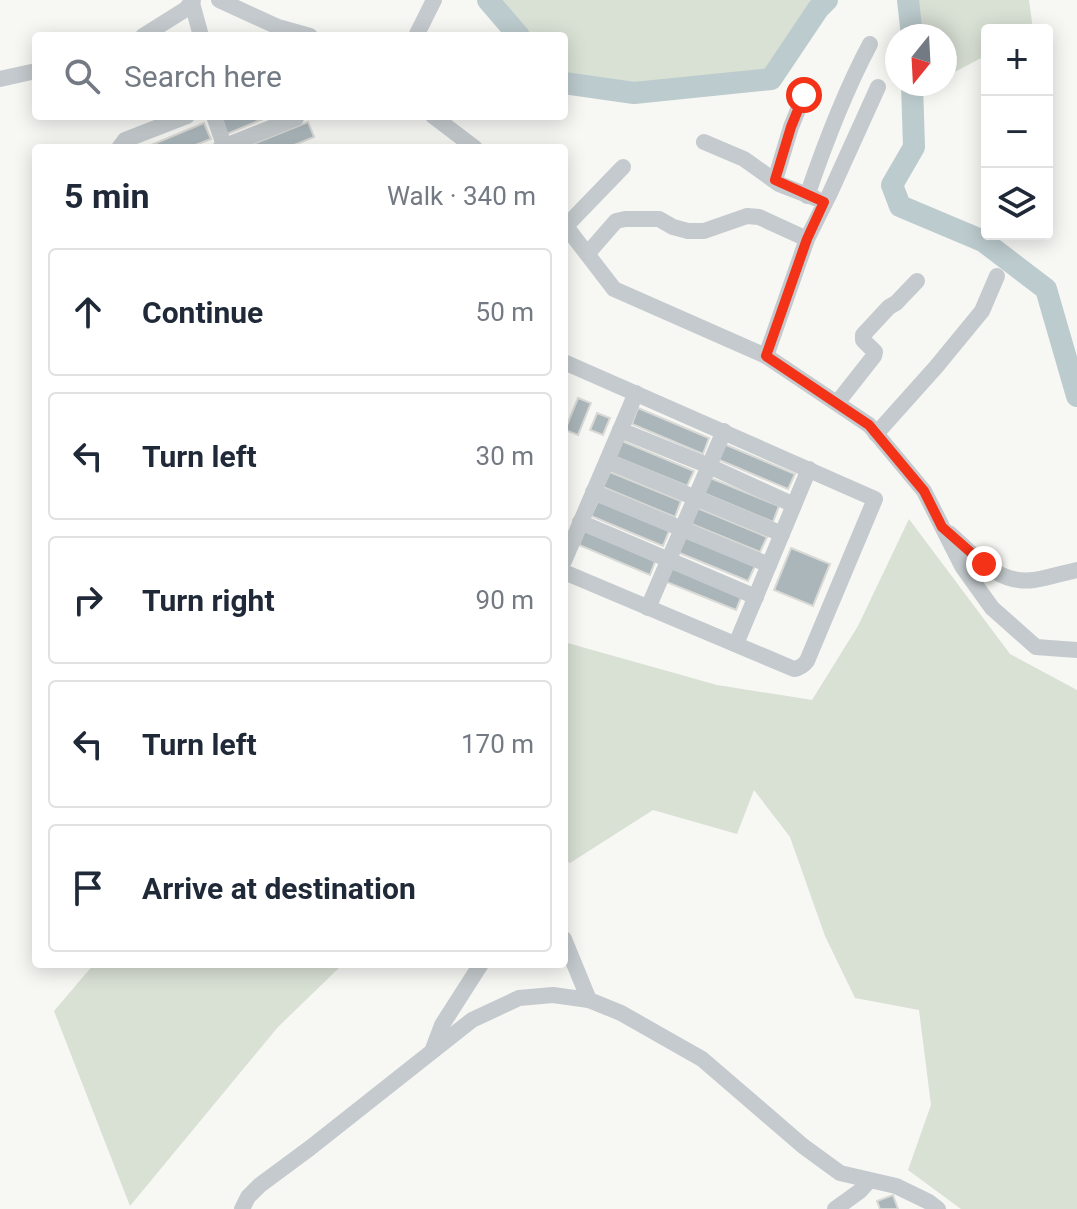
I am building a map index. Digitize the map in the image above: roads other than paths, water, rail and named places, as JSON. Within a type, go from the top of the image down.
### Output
[{"type":"street","points":[[219,0],[296,32]]},
{"type":"street","points":[[418,32],[434,0]]},
{"type":"street","points":[[149,32],[186,9],[193,1]]},
{"type":"street","points":[[193,1],[200,32]]},
{"type":"street","points":[[807,196],[829,131],[870,44]]},
{"type":"street","points":[[0,79],[32,72]]},
{"type":"street","points":[[766,356],[807,239],[878,87]]},
{"type":"street","points":[[775,180],[804,95]]},
{"type":"street","points":[[122,144],[125,140],[177,120]]},
{"type":"street","points":[[215,120],[222,144]]},
{"type":"street","points":[[231,144],[291,120]]},
{"type":"street","points":[[438,120],[470,144]]},
{"type":"street","points":[[704,142],[744,159],[775,180],[824,202]]},
{"type":"street","points":[[568,222],[623,167]]},
{"type":"street","points":[[588,253],[616,221],[625,219],[659,219],[688,231],[704,231],[736,218],[759,217],[807,239]]},
{"type":"street","points":[[568,229],[614,289],[766,356],[869,425],[924,491],[962,566],[992,608],[1036,647],[1077,650]]},
{"type":"street","points":[[876,434],[982,311],[997,276]]},
{"type":"street","points":[[837,403],[874,356],[875,352],[863,340],[863,335],[917,281]]},
{"type":"street","points":[[568,364],[875,499],[803,667],[794,669],[568,574]]},
{"type":"street","points":[[568,551],[636,393]]},
{"type":"street","points":[[620,430],[794,505]]},
{"type":"street","points":[[648,608],[724,431]]},
{"type":"street","points":[[607,461],[782,534]]},
{"type":"street","points":[[736,644],[809,469]]},
{"type":"street","points":[[593,492],[769,565]]},
{"type":"street","points":[[580,522],[756,597]]},
{"type":"street","points":[[942,527],[984,564],[1013,580],[1034,580],[1077,570]]},
{"type":"street","points":[[568,949],[589,1000]]},
{"type":"street","points":[[433,1051],[442,1025],[478,968]]},
{"type":"street","points":[[242,1209],[260,1185],[472,1020],[519,998],[553,995],[589,1000],[621,1013],[702,1059],[840,1173],[896,1186],[938,1209]]},
{"type":"street","points":[[835,1209],[869,1181]]},
{"type":"waterway","points":[[488,0],[516,32]]},
{"type":"waterway","points":[[568,84],[634,93],[771,79],[827,0]]},
{"type":"waterway","points":[[908,0],[911,24]]},
{"type":"waterway","points":[[912,96],[914,147],[892,185],[900,206],[983,241],[1046,289],[1077,396]]}]
